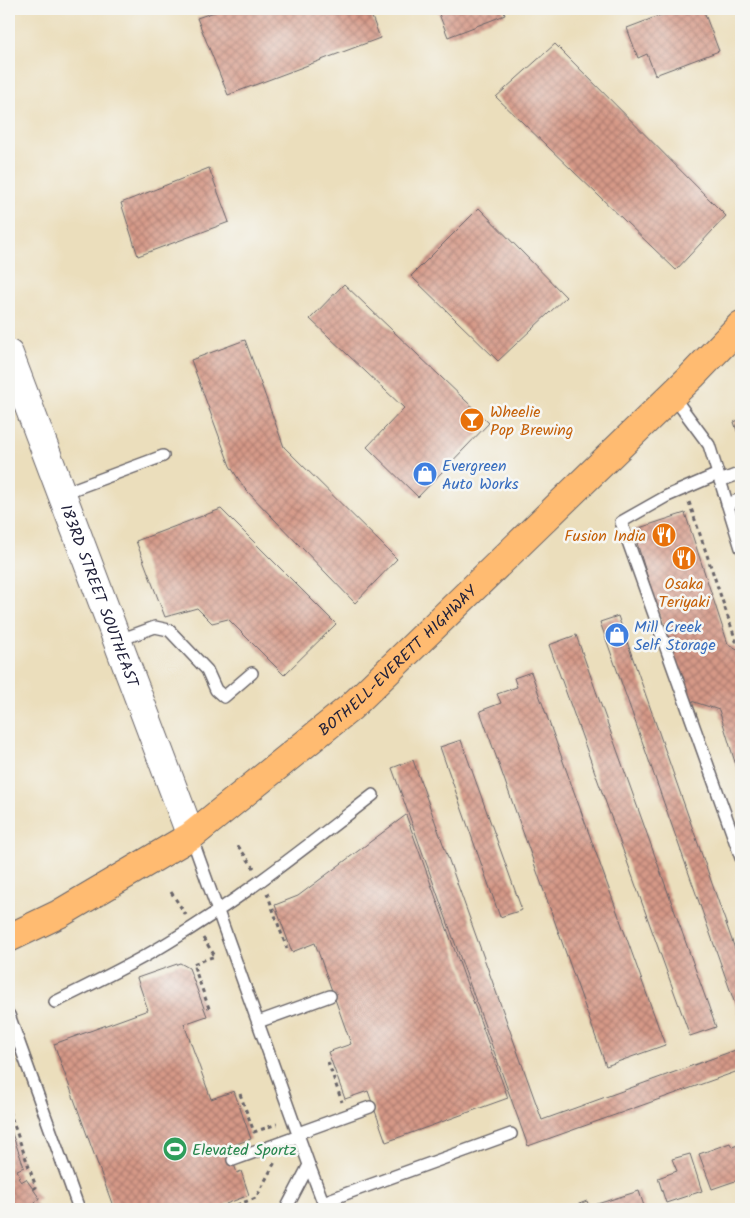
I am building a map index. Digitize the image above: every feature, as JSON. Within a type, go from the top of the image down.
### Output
[{"type":"main road","name":"BOTHELL-EVERETT HIGHWAY","points":[[9,938],[59,914],[191,836],[351,707],[672,395],[741,325]]},
{"type":"street","name":"183RD STREET SOUTHEAST","points":[[9,354],[191,836]]},
{"type":"lane","points":[[672,395],[709,445],[741,548]]},
{"type":"lane","points":[[62,494],[163,456]]},
{"type":"lane","points":[[741,473],[719,478],[667,496],[621,522],[741,858]]},
{"type":"lane","points":[[727,504],[741,499]]},
{"type":"lane","points":[[117,641],[155,627],[169,630],[207,670],[216,690],[224,696],[252,673]]},
{"type":"lane","points":[[55,1002],[130,965],[194,926],[262,880],[373,796]]},
{"type":"lane","points":[[191,836],[322,1202],[511,1134]]},
{"type":"lane","points":[[258,1022],[330,996]]},
{"type":"lane","points":[[9,1015],[79,1209]]},
{"type":"lane","points":[[233,1160],[370,1106]]},
{"type":"lane","points":[[286,1209],[310,1165]]},
{"type":"path","points":[[688,499],[736,641],[741,642]]},
{"type":"path","points":[[171,892],[215,956],[193,964],[210,1011]]},
{"type":"path","points":[[328,1062],[347,1115]]},
{"type":"path","points":[[9,1111],[36,1187],[33,1189]]},
{"type":"path","points":[[231,1209],[231,1207],[256,1198],[275,1161]]},
{"type":"building","points":[[223,9],[369,9],[380,38],[228,95],[197,18]]},
{"type":"building","points":[[437,9],[503,9],[505,15],[448,37]]},
{"type":"building","points":[[677,9],[703,9],[719,51],[655,75],[647,54],[638,58],[627,28]]},
{"type":"building","points":[[555,44],[726,216],[676,270],[496,97]]},
{"type":"building","points":[[209,168],[229,222],[138,256],[121,203]]},
{"type":"building","points":[[479,208],[566,297],[498,361],[411,276]]},
{"type":"building","points":[[344,284],[489,423],[418,497],[367,447],[404,408],[310,319]]},
{"type":"building","points":[[245,340],[284,447],[397,559],[355,603],[245,489],[230,466],[191,360]]},
{"type":"building","points":[[741,419],[741,443],[734,422]]},
{"type":"building","points":[[221,509],[336,624],[284,675],[228,619],[212,623],[197,608],[165,617],[136,541]]},
{"type":"building","points":[[685,513],[728,644],[741,651],[741,782],[719,710],[685,699],[633,530]]},
{"type":"building","points":[[618,616],[741,966],[741,1021],[600,622]]},
{"type":"building","points":[[576,635],[716,1027],[690,1036],[549,645]]},
{"type":"building","points":[[531,672],[665,1045],[606,1066],[480,711],[501,703],[497,694],[517,687],[514,678]]},
{"type":"building","points":[[461,740],[522,910],[500,917],[440,747]]},
{"type":"building","points":[[413,760],[542,1120],[741,1048],[741,1070],[528,1146],[392,768]]},
{"type":"building","points":[[406,815],[508,1098],[386,1142],[368,1091],[345,1099],[328,1052],[351,1044],[315,943],[292,952],[275,905],[298,896]]},
{"type":"building","points":[[180,963],[189,968],[207,1016],[184,1024],[211,1099],[234,1091],[251,1139],[228,1147],[237,1173],[241,1171],[249,1195],[226,1204],[226,1209],[114,1209],[54,1044],[148,1010],[137,978]]},
{"type":"building","points":[[9,1125],[24,1167],[17,1170],[20,1177],[18,1178],[21,1182],[26,1179],[40,1199],[35,1202],[40,1209],[9,1209]]},
{"type":"building","points":[[730,1143],[732,1147],[741,1144],[741,1179],[712,1189],[699,1154]]},
{"type":"building","points":[[690,1154],[702,1191],[666,1203],[658,1178],[677,1171],[672,1159]]},
{"type":"building","points":[[639,1191],[645,1209],[599,1209],[597,1204]]},
{"type":"building","points":[[587,1201],[590,1209],[566,1209]]},
{"type":"place","name":"Wheelie Pop Brewing","points":[[472,420]]},
{"type":"place","name":"Evergreen Auto Works","points":[[425,474]]},
{"type":"place","name":"Fusion India","points":[[664,535]]},
{"type":"place","name":"Osaka Teriyaki","points":[[684,558]]},
{"type":"place","name":"Mill Creek Self Storage","points":[[617,635]]},
{"type":"place","name":"Elevated Sportz","points":[[175,1149]]}]
